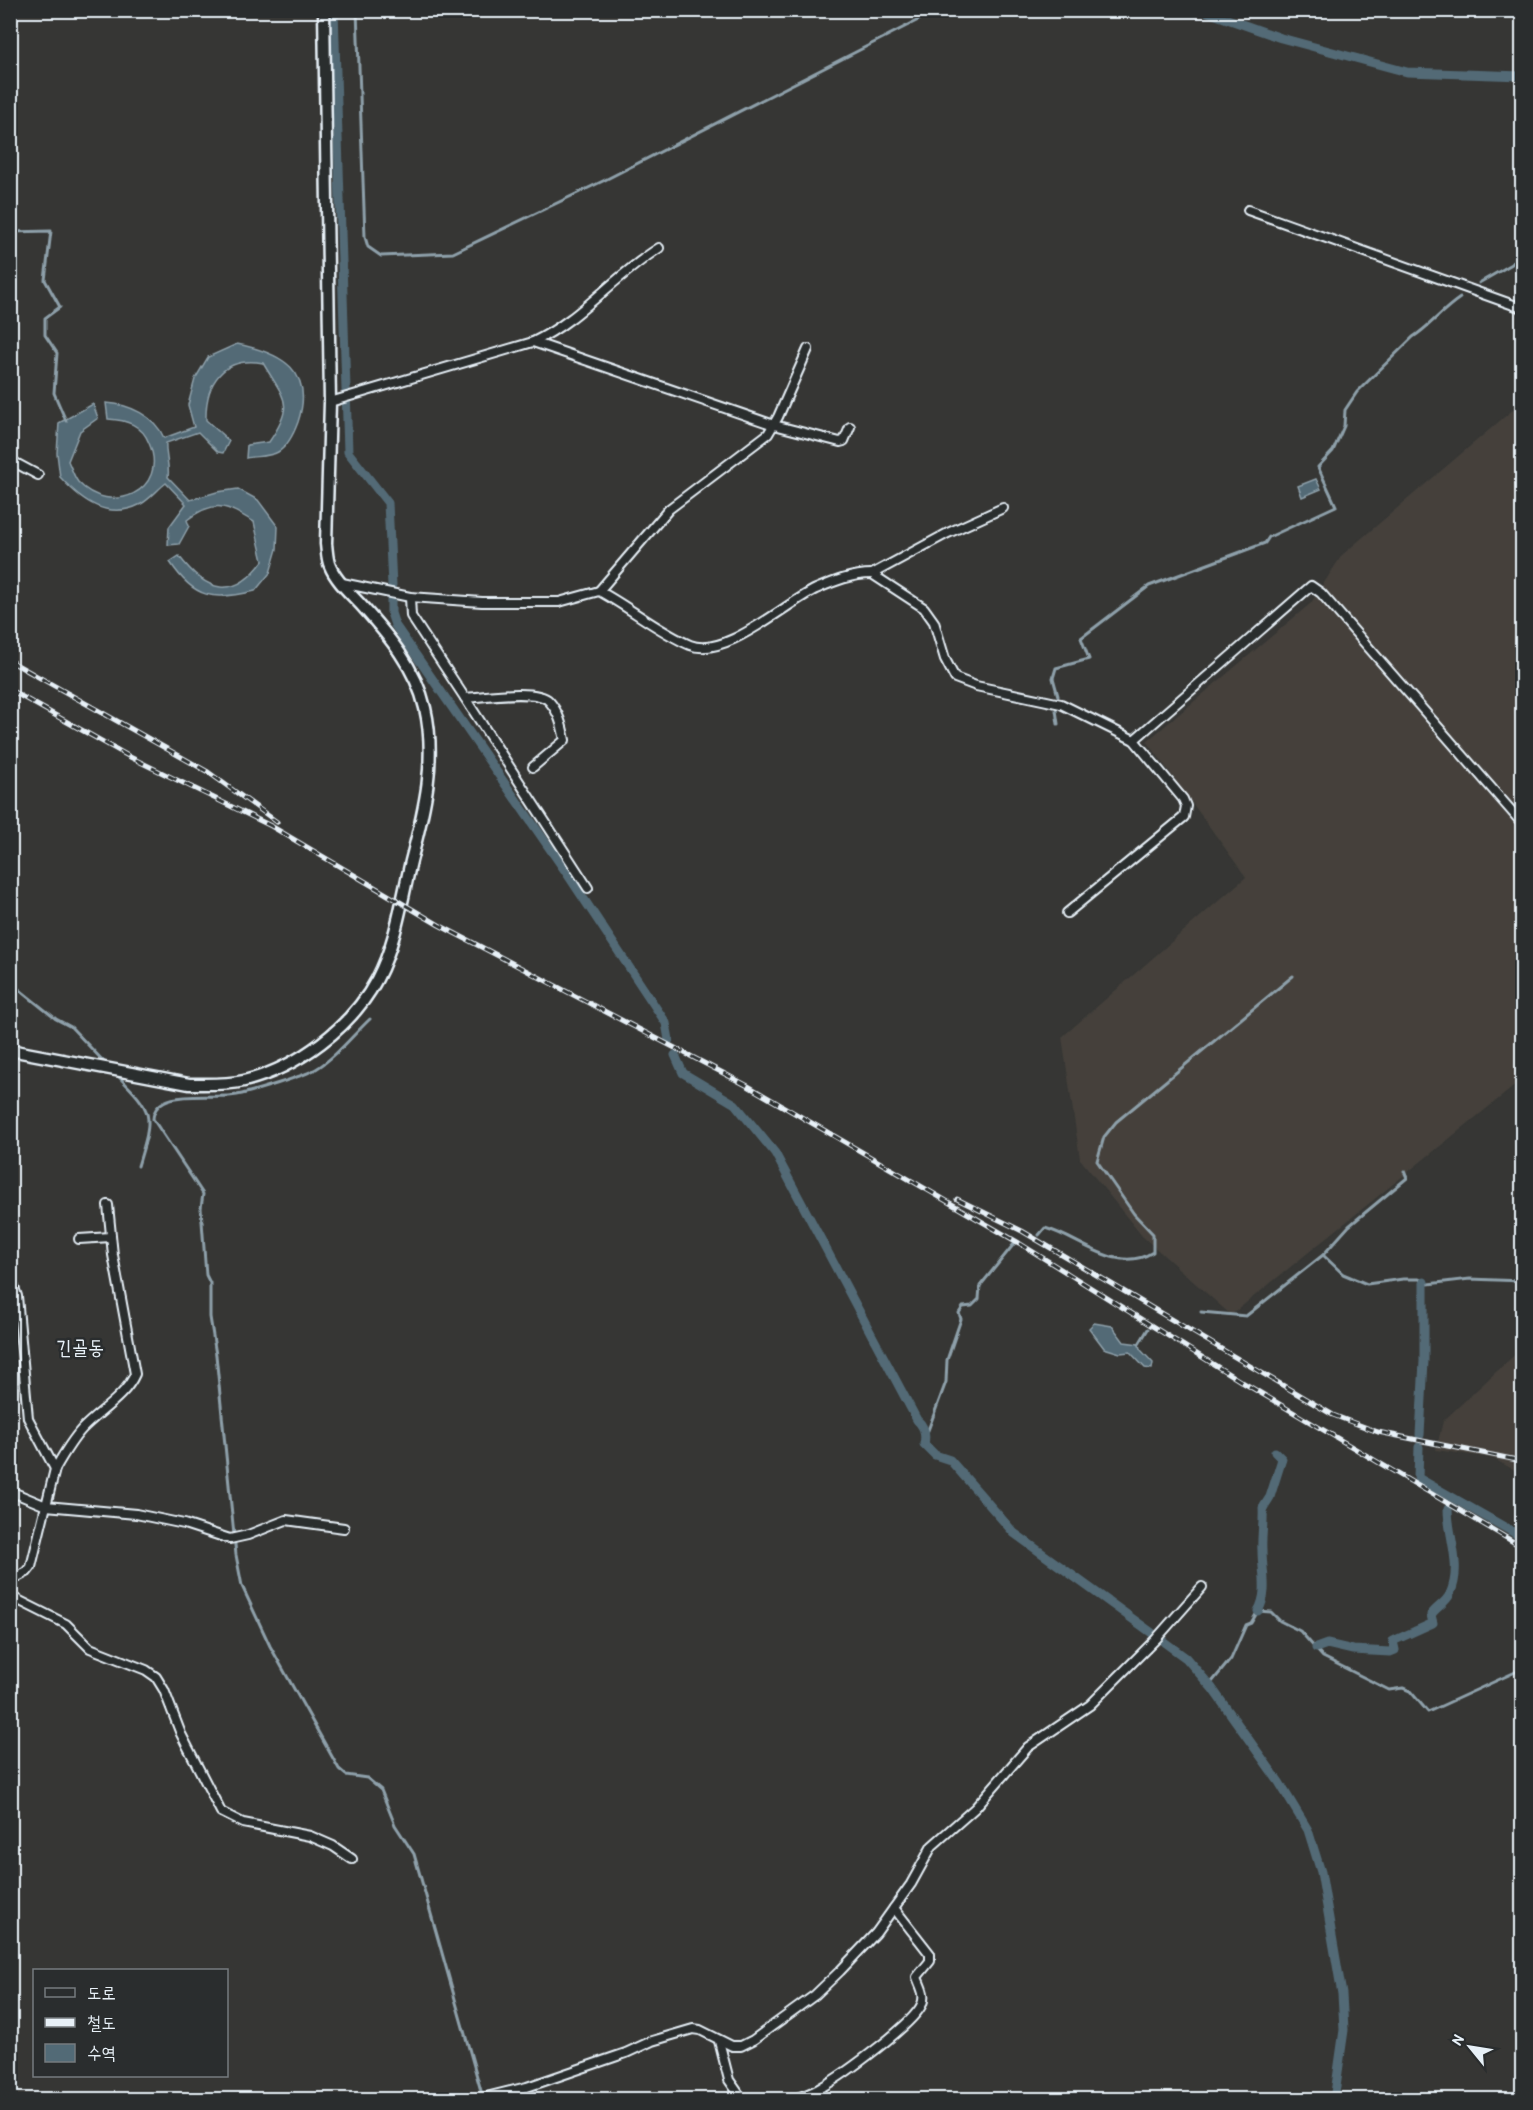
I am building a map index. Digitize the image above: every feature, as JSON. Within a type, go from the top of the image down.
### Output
[{"type":"main road","points":[[10,1050],[189,1084],[232,1083],[276,1070],[306,1052],[343,1024],[364,1001],[386,956],[420,825],[430,763],[429,736],[425,708],[409,667],[396,646],[330,566],[326,544],[330,402],[324,10]]},
{"type":"street","points":[[1248,210],[1522,308]]},
{"type":"street","points":[[330,402],[533,342],[549,335],[625,271],[659,248]]},
{"type":"street","points":[[533,342],[774,425],[840,442],[844,441],[850,427]]},
{"type":"street","points":[[342,583],[410,597],[482,602],[560,602],[599,591],[669,509],[768,434],[808,349]]},
{"type":"street","points":[[10,460],[38,475]]},
{"type":"street","points":[[599,591],[691,645],[711,648],[732,639],[814,590],[853,574],[872,574],[948,533],[1003,508]]},
{"type":"street","points":[[872,574],[924,608],[934,622],[945,659],[956,678],[963,683],[1061,704],[1134,740],[1183,799],[1186,811],[1174,826],[1067,914]]},
{"type":"street","points":[[1134,740],[1311,586],[1321,593],[1522,823]]},
{"type":"street","points":[[410,597],[411,616],[588,888]]},
{"type":"street","points":[[465,698],[537,694],[548,699],[558,715],[565,741],[533,767]]},
{"type":"street","points":[[10,1581],[27,1572],[31,1567],[55,1469],[81,1430],[118,1396],[135,1374],[111,1237],[108,1205]]},
{"type":"street","points":[[79,1239],[111,1237]]},
{"type":"street","points":[[10,1276],[19,1306],[28,1418],[55,1469]]},
{"type":"street","points":[[10,1491],[46,1506],[136,1514],[184,1524],[230,1539],[248,1535],[286,1520],[344,1528]]},
{"type":"street","points":[[474,2100],[527,2086],[626,2053],[652,2041],[693,2029],[700,2030],[732,2046],[741,2046],[806,2001],[854,1956],[894,1908],[932,1846],[975,1808],[1028,1747],[1089,1705],[1106,1689],[1156,1639],[1202,1587]]},
{"type":"street","points":[[10,1596],[66,1624],[90,1648],[146,1670],[156,1677],[220,1812],[243,1823],[309,1836],[333,1846],[352,1859]]},
{"type":"street","points":[[792,2100],[821,2088],[858,2061],[903,2026],[922,2004],[924,1994],[918,1977],[930,1961],[930,1954],[894,1908]]},
{"type":"street","points":[[719,2041],[729,2080],[743,2100]]},
{"type":"shaded area","points":[[1522,402],[1522,1080],[1231,1315],[1142,1236],[1080,1159],[1062,1037],[1246,877],[1147,741],[1311,603],[1342,555]]},
{"type":"shaded area","points":[[1522,1348],[1522,1474],[1492,1458],[1436,1450],[1443,1421]]},
{"type":"water","points":[[237,344],[268,353],[291,367],[298,377],[302,390],[302,404],[295,430],[282,449],[271,455],[246,458],[247,445],[269,442],[285,409],[281,394],[263,363],[237,364],[227,368],[219,375],[209,394],[206,420],[229,441],[223,453],[218,452],[198,432],[166,443],[168,477],[190,500],[238,489],[258,500],[278,527],[277,549],[270,573],[255,591],[216,596],[206,594],[188,584],[170,562],[179,556],[199,578],[220,587],[241,582],[252,574],[263,561],[254,522],[228,508],[205,509],[187,520],[189,526],[179,544],[168,545],[169,527],[186,504],[166,483],[144,502],[129,509],[107,509],[87,501],[60,477],[57,453],[59,423],[93,404],[98,418],[80,431],[68,461],[74,475],[78,482],[91,492],[106,497],[120,498],[133,494],[144,486],[151,474],[153,460],[149,443],[142,432],[133,425],[108,419],[106,403],[124,406],[140,413],[154,423],[164,438],[194,427],[188,405],[195,379],[208,357]]},
{"type":"water","points":[[1316,479],[1321,489],[1302,497],[1298,486]]},
{"type":"water","points":[[1094,1323],[1112,1326],[1124,1342],[1139,1344],[1140,1349],[1153,1363],[1152,1369],[1145,1368],[1130,1352],[1120,1353],[1104,1348],[1089,1328]]},
{"type":"waterway","points":[[334,10],[348,452],[388,503],[392,585]]},
{"type":"waterway","points":[[357,10],[365,237],[368,247],[381,256],[453,253],[603,181],[936,11]]},
{"type":"waterway","points":[[1202,10],[1281,38],[1407,72],[1522,76]]},
{"type":"waterway","points":[[10,114],[10,226]]},
{"type":"waterway","points":[[10,232],[51,231],[45,280],[60,307],[45,318],[45,335],[57,353],[54,393],[66,421]]},
{"type":"waterway","points":[[1479,283],[1512,264],[1522,250]]},
{"type":"waterway","points":[[1058,696],[1053,678],[1056,668],[1089,659],[1081,638],[1149,586],[1265,543],[1269,537],[1336,506],[1318,467],[1333,451],[1344,426],[1345,410],[1357,392],[1413,337],[1460,298]]},
{"type":"waterway","points":[[391,600],[391,613],[395,625],[566,872],[666,1023],[669,1040]]},
{"type":"waterway","points":[[1056,710],[1058,724]]},
{"type":"waterway","points":[[1039,1235],[1045,1228],[1098,1252],[1125,1259],[1139,1258],[1153,1252],[1153,1234],[1134,1214],[1097,1161],[1104,1137],[1116,1122],[1293,976]]},
{"type":"waterway","points":[[10,982],[56,1019],[71,1027],[107,1065]]},
{"type":"waterway","points":[[370,1019],[344,1046],[310,1072],[278,1084],[237,1095],[174,1098],[164,1102],[156,1109],[153,1119],[203,1194],[201,1208],[206,1275],[210,1283],[210,1317],[216,1355],[236,1555],[242,1586],[270,1646],[339,1769],[346,1775],[367,1778],[381,1790],[395,1825],[414,1854],[483,2098]]},
{"type":"waterway","points":[[675,1055],[683,1073],[735,1104],[775,1153],[923,1428],[924,1444],[935,1455],[950,1460],[1014,1533],[1152,1633]]},
{"type":"waterway","points":[[116,1074],[138,1097],[147,1115],[147,1135],[138,1166]]},
{"type":"waterway","points":[[1323,1255],[1349,1226],[1407,1178],[1404,1171]]},
{"type":"waterway","points":[[927,1433],[946,1382],[947,1360],[961,1319],[959,1313],[963,1307],[972,1306],[979,1299],[980,1286],[1014,1244]]},
{"type":"waterway","points":[[1201,1312],[1246,1316],[1323,1255],[1343,1274],[1367,1284],[1403,1279],[1419,1279],[1428,1284],[1470,1279],[1522,1281]]},
{"type":"waterway","points":[[1420,1435],[1424,1361],[1424,1282]]},
{"type":"waterway","points":[[1139,1344],[1148,1329]]},
{"type":"waterway","points":[[1419,1447],[1418,1478],[1522,1537]]},
{"type":"waterway","points":[[1258,1611],[1264,1589],[1263,1508],[1270,1497],[1282,1459],[1275,1452]]},
{"type":"waterway","points":[[1316,1648],[1327,1644],[1353,1650],[1390,1652],[1395,1650],[1393,1641],[1433,1623],[1431,1615],[1448,1597],[1454,1583],[1455,1562],[1448,1509]]},
{"type":"waterway","points":[[1212,1682],[1231,1659],[1246,1625],[1251,1623],[1258,1611],[1271,1612],[1280,1621],[1300,1631],[1323,1657],[1389,1690],[1403,1688],[1410,1691],[1428,1712],[1522,1669]]},
{"type":"waterway","points":[[1164,1642],[1186,1658],[1212,1688],[1279,1782],[1308,1830],[1321,1872],[1342,1994],[1344,2030],[1334,2100]]},
{"type":"railway","points":[[10,661],[208,772],[277,822]]},
{"type":"railway","points":[[10,690],[130,757],[271,826],[439,925],[748,1086],[1019,1243],[1242,1382],[1522,1547]]},
{"type":"railway","points":[[957,1199],[1022,1231],[1333,1415],[1378,1432],[1522,1461]]},
{"type":"district","name":"긴골동","points":[[80,1347]]}]
